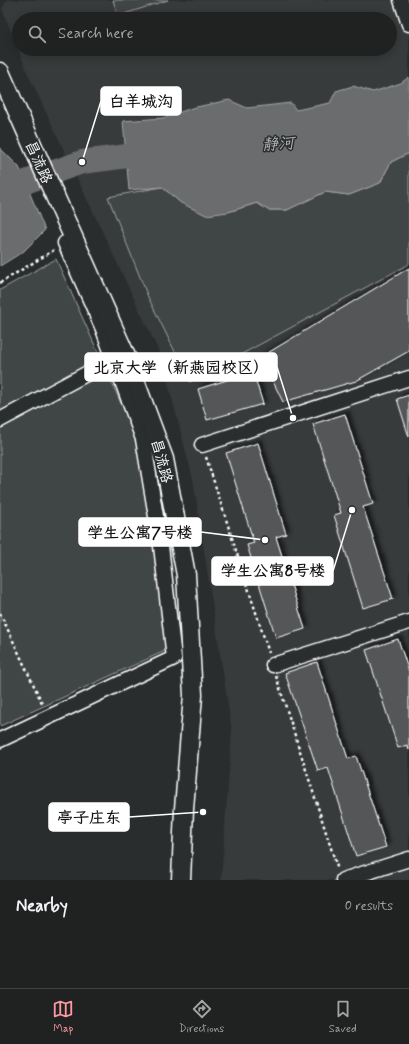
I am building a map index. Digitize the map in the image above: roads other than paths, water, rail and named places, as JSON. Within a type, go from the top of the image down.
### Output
[{"type":"main road","name":"昌流路","points":[[0,72],[28,137],[67,236],[126,354],[164,459],[186,575],[193,695],[184,809],[181,880]]},
{"type":"street","points":[[401,0],[409,24]]},
{"type":"street","points":[[0,740],[174,658],[162,546],[143,439],[67,236]]},
{"type":"street","points":[[0,420],[114,359]]},
{"type":"street","points":[[202,445],[409,378]]},
{"type":"street","points":[[273,665],[409,622]]},
{"type":"street","points":[[344,880],[409,859]]},
{"type":"water","name":"静河","points":[[409,77],[409,153],[391,162],[380,183],[349,195],[325,192],[287,210],[268,210],[257,203],[228,212],[206,215],[181,203],[162,187],[129,190],[123,121],[163,118],[192,108],[229,100],[247,108],[291,103],[296,110],[330,103],[336,91],[353,86],[373,92],[401,83]]},
{"type":"water","points":[[0,148],[19,167],[45,230],[24,251],[0,266]]},
{"type":"waterway","points":[[0,191],[82,162],[158,152]]},
{"type":"place","name":"白羊城沟","points":[[82,162]]},
{"type":"place","name":"北京大学（新燕园校区）","points":[[293,418]]},
{"type":"place","name":"学生公寓8号楼","points":[[352,510]]},
{"type":"place","name":"学生公寓7号楼","points":[[265,540]]},
{"type":"place","name":"亭子庄东","points":[[203,812]]}]
